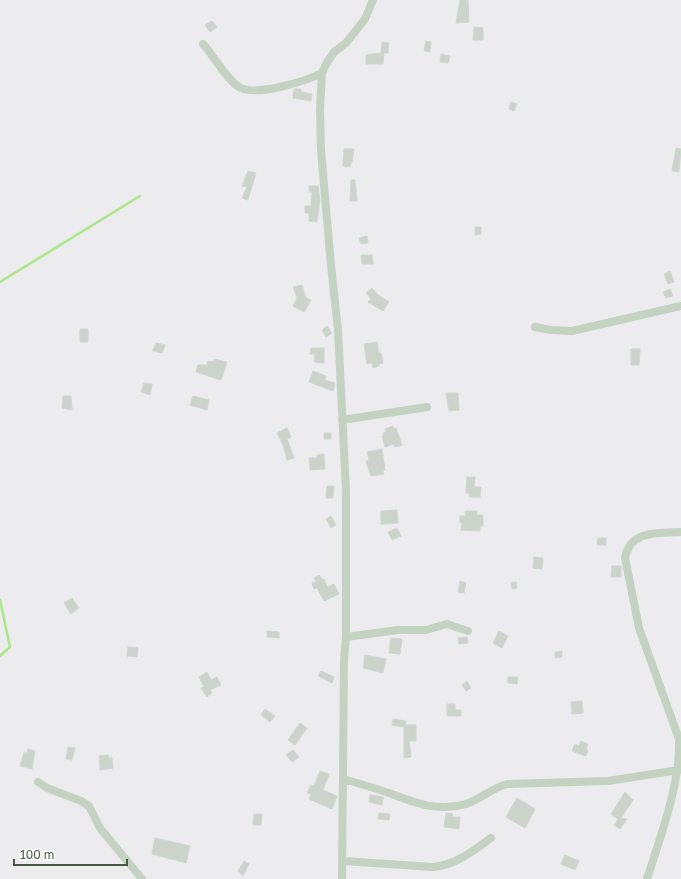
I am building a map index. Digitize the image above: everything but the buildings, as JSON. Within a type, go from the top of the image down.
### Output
[{"type":"street","points":[[342,879],[344,660],[346,637],[346,491],[336,308],[330,265],[321,151],[320,109],[322,73],[334,52],[346,43],[365,19],[373,0]]},
{"type":"street","points":[[203,44],[233,82],[242,88],[254,90],[293,84],[322,73]]},
{"type":"street","points":[[535,326],[551,330],[572,331],[681,306]]},
{"type":"street","points":[[342,420],[427,407]]},
{"type":"street","points":[[647,879],[675,790],[679,770],[680,753],[678,739],[639,628],[625,558],[626,550],[632,542],[641,536],[681,532]]},
{"type":"street","points":[[346,637],[398,630],[426,630],[447,624],[468,631]]},
{"type":"street","points":[[343,779],[389,793],[412,803],[449,808],[480,798],[498,786],[507,784],[608,781],[679,770]]},
{"type":"street","points":[[38,782],[53,791],[81,801],[89,806],[100,828],[142,879]]},
{"type":"street","points":[[343,861],[433,867],[443,866],[471,853],[491,838]]},
{"type":"waterway","points":[[0,282],[140,196]]},
{"type":"waterway","points":[[0,600],[10,647],[0,656]]}]
